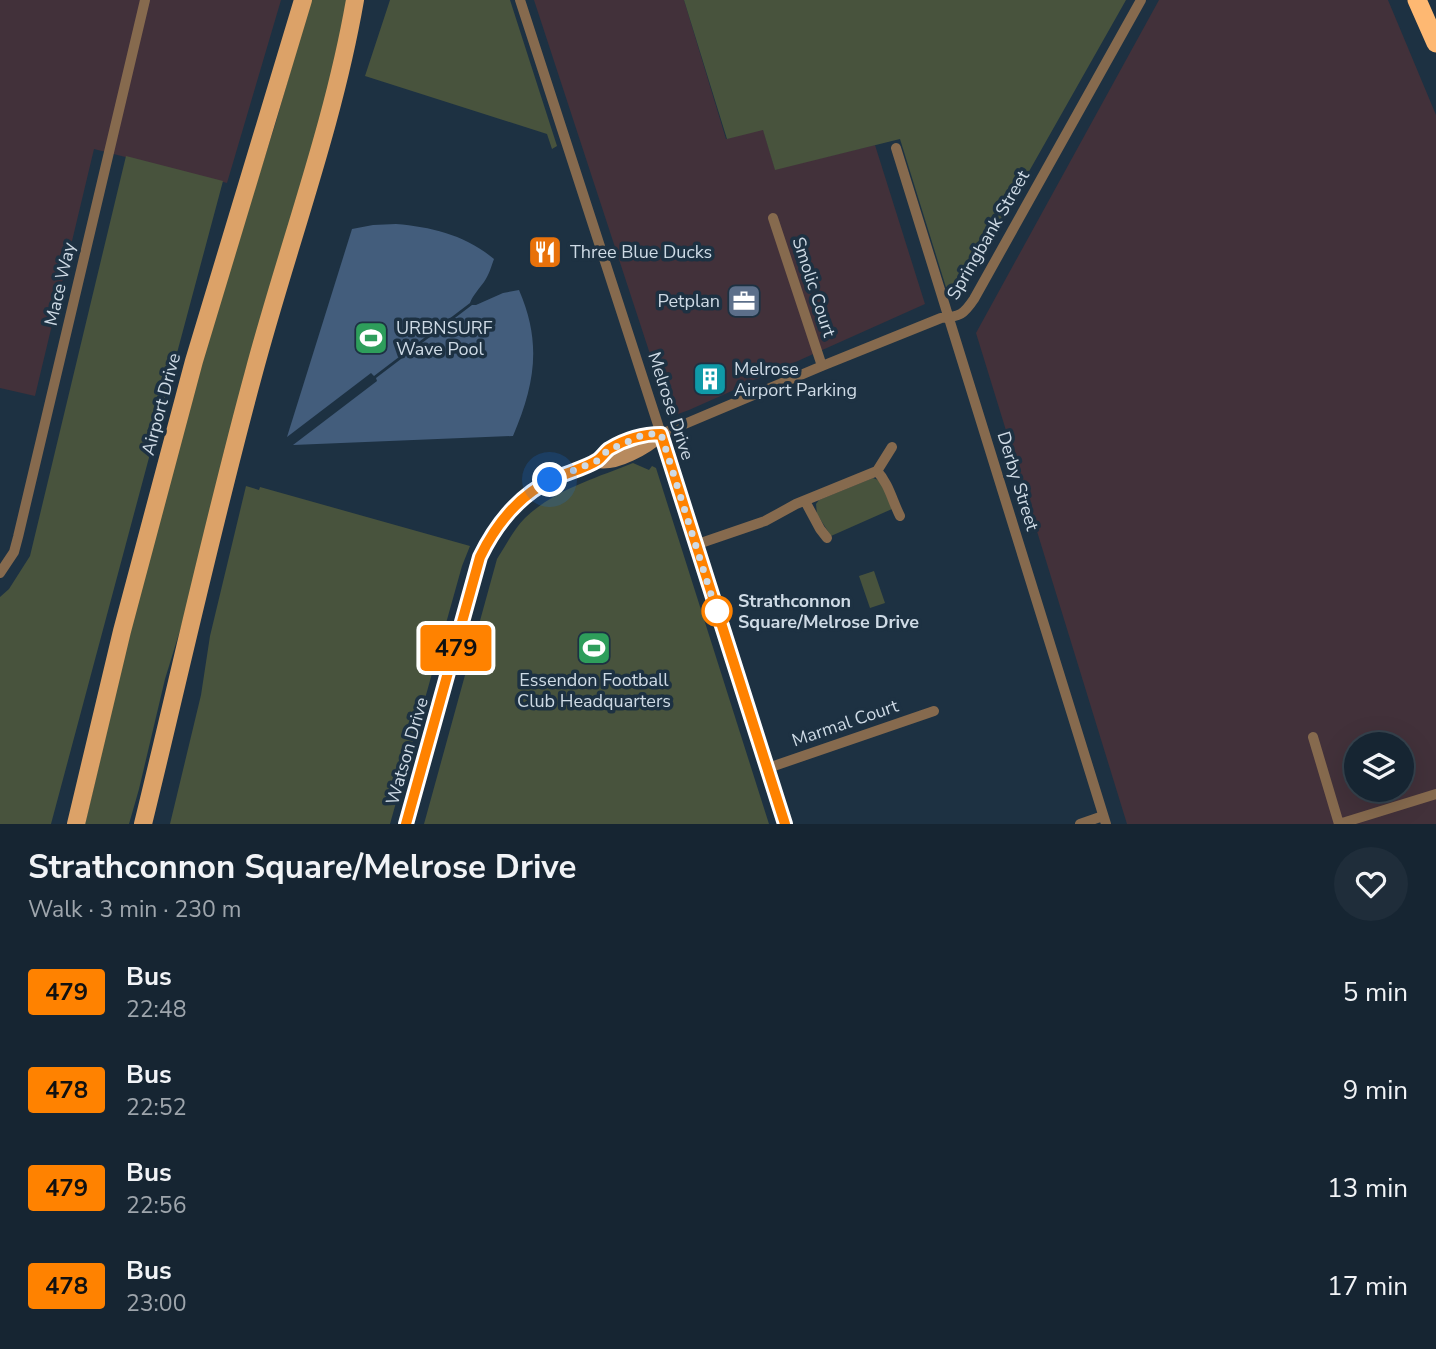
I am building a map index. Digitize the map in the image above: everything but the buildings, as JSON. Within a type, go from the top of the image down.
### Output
[{"type":"highway","points":[[1417,0],[1436,43]]},
{"type":"main road","name":"Airport Drive","points":[[76,824],[122,631],[194,361],[303,0]]},
{"type":"main road","points":[[143,824],[253,373],[321,147],[344,59],[355,0]]},
{"type":"street","name":"Mace Way","points":[[0,573],[14,552],[18,537],[145,0]]},
{"type":"street","name":"Melrose Drive","points":[[520,0],[785,824]]},
{"type":"street","name":"Springbank Street","points":[[661,434],[941,318],[957,317],[962,313],[974,299],[1141,0]]},
{"type":"street","name":"Derby Street","points":[[896,148],[1105,820]]},
{"type":"street","name":"Smolic Court","points":[[772,218],[822,366]]},
{"type":"street","name":"Watson Drive","points":[[406,824],[480,557],[487,543],[511,509],[550,480],[597,461],[607,463],[649,445],[661,434]]},
{"type":"street","points":[[695,545],[765,521],[796,504],[877,471],[892,447]]},
{"type":"street","points":[[877,471],[886,481],[900,516]]},
{"type":"street","points":[[805,501],[827,538]]},
{"type":"street","name":"Marmal Court","points":[[768,768],[934,711]]},
{"type":"street","points":[[1314,737],[1339,824],[1436,794]]},
{"type":"street","points":[[1080,824],[1105,820]]},
{"type":"shaded area","points":[[0,0],[281,0],[227,183],[94,149],[35,396],[0,388]]},
{"type":"shaded area","points":[[534,0],[684,0],[726,139],[763,129],[775,169],[875,145],[925,304],[689,410],[678,414],[668,409]]},
{"type":"shaded area","points":[[1159,0],[1388,0],[1436,115],[1436,824],[1127,824],[976,333]]},
{"type":"green space","points":[[311,0],[347,0],[333,71],[202,559],[165,679],[139,789],[129,824],[85,824],[177,445]]},
{"type":"green space","points":[[390,0],[510,0],[557,146],[552,149],[547,134],[365,76]]},
{"type":"green space","points":[[684,0],[1126,0],[1023,182],[965,292],[949,297],[900,139],[775,170],[763,130],[727,139]]},
{"type":"green space","points":[[126,156],[223,181],[51,824],[0,824],[0,597],[9,589],[30,556]]},
{"type":"green space","name":"Essendon Football Club Headquarters","points":[[633,463],[649,470],[652,466],[656,468],[769,824],[424,824],[497,559],[517,527],[536,508],[576,486]]},
{"type":"green space","points":[[873,478],[881,481],[892,509],[831,536],[817,514],[816,504],[819,500]]},
{"type":"green space","points":[[246,486],[259,490],[260,487],[470,546],[462,566],[390,824],[170,824],[201,695],[210,636]]},
{"type":"green space","points":[[874,571],[885,603],[870,608],[859,576]]},
{"type":"water","name":"URBNSURF Wave Pool","points":[[396,224],[435,230],[472,244],[494,259],[487,277],[470,303],[374,376],[371,373],[287,437],[352,229]]},
{"type":"water","name":"URBNSURF Wave Pool","points":[[519,290],[531,328],[533,363],[531,381],[513,436],[293,445],[472,305]]},
{"type":"bus line","name":"479","points":[[406,824],[480,557],[494,531],[511,509],[535,489],[597,461],[608,450],[645,434],[661,434],[785,824]]},
{"type":"place","name":"Three Blue Ducks","points":[[545,252]]},
{"type":"place","name":"Petplan","points":[[744,301]]},
{"type":"place","name":"URBNSURF Wave Pool","points":[[371,338]]},
{"type":"place","name":"Melrose Airport Parking","points":[[710,379]]},
{"type":"place","name":"Strathconnon Square/Melrose Drive","points":[[717,611]]},
{"type":"place","name":"Essendon Football Club Headquarters","points":[[594,648]]},
{"type":"route","points":[[550,480],[597,461],[608,450],[645,434],[661,434],[719,620],[717,611]]}]
